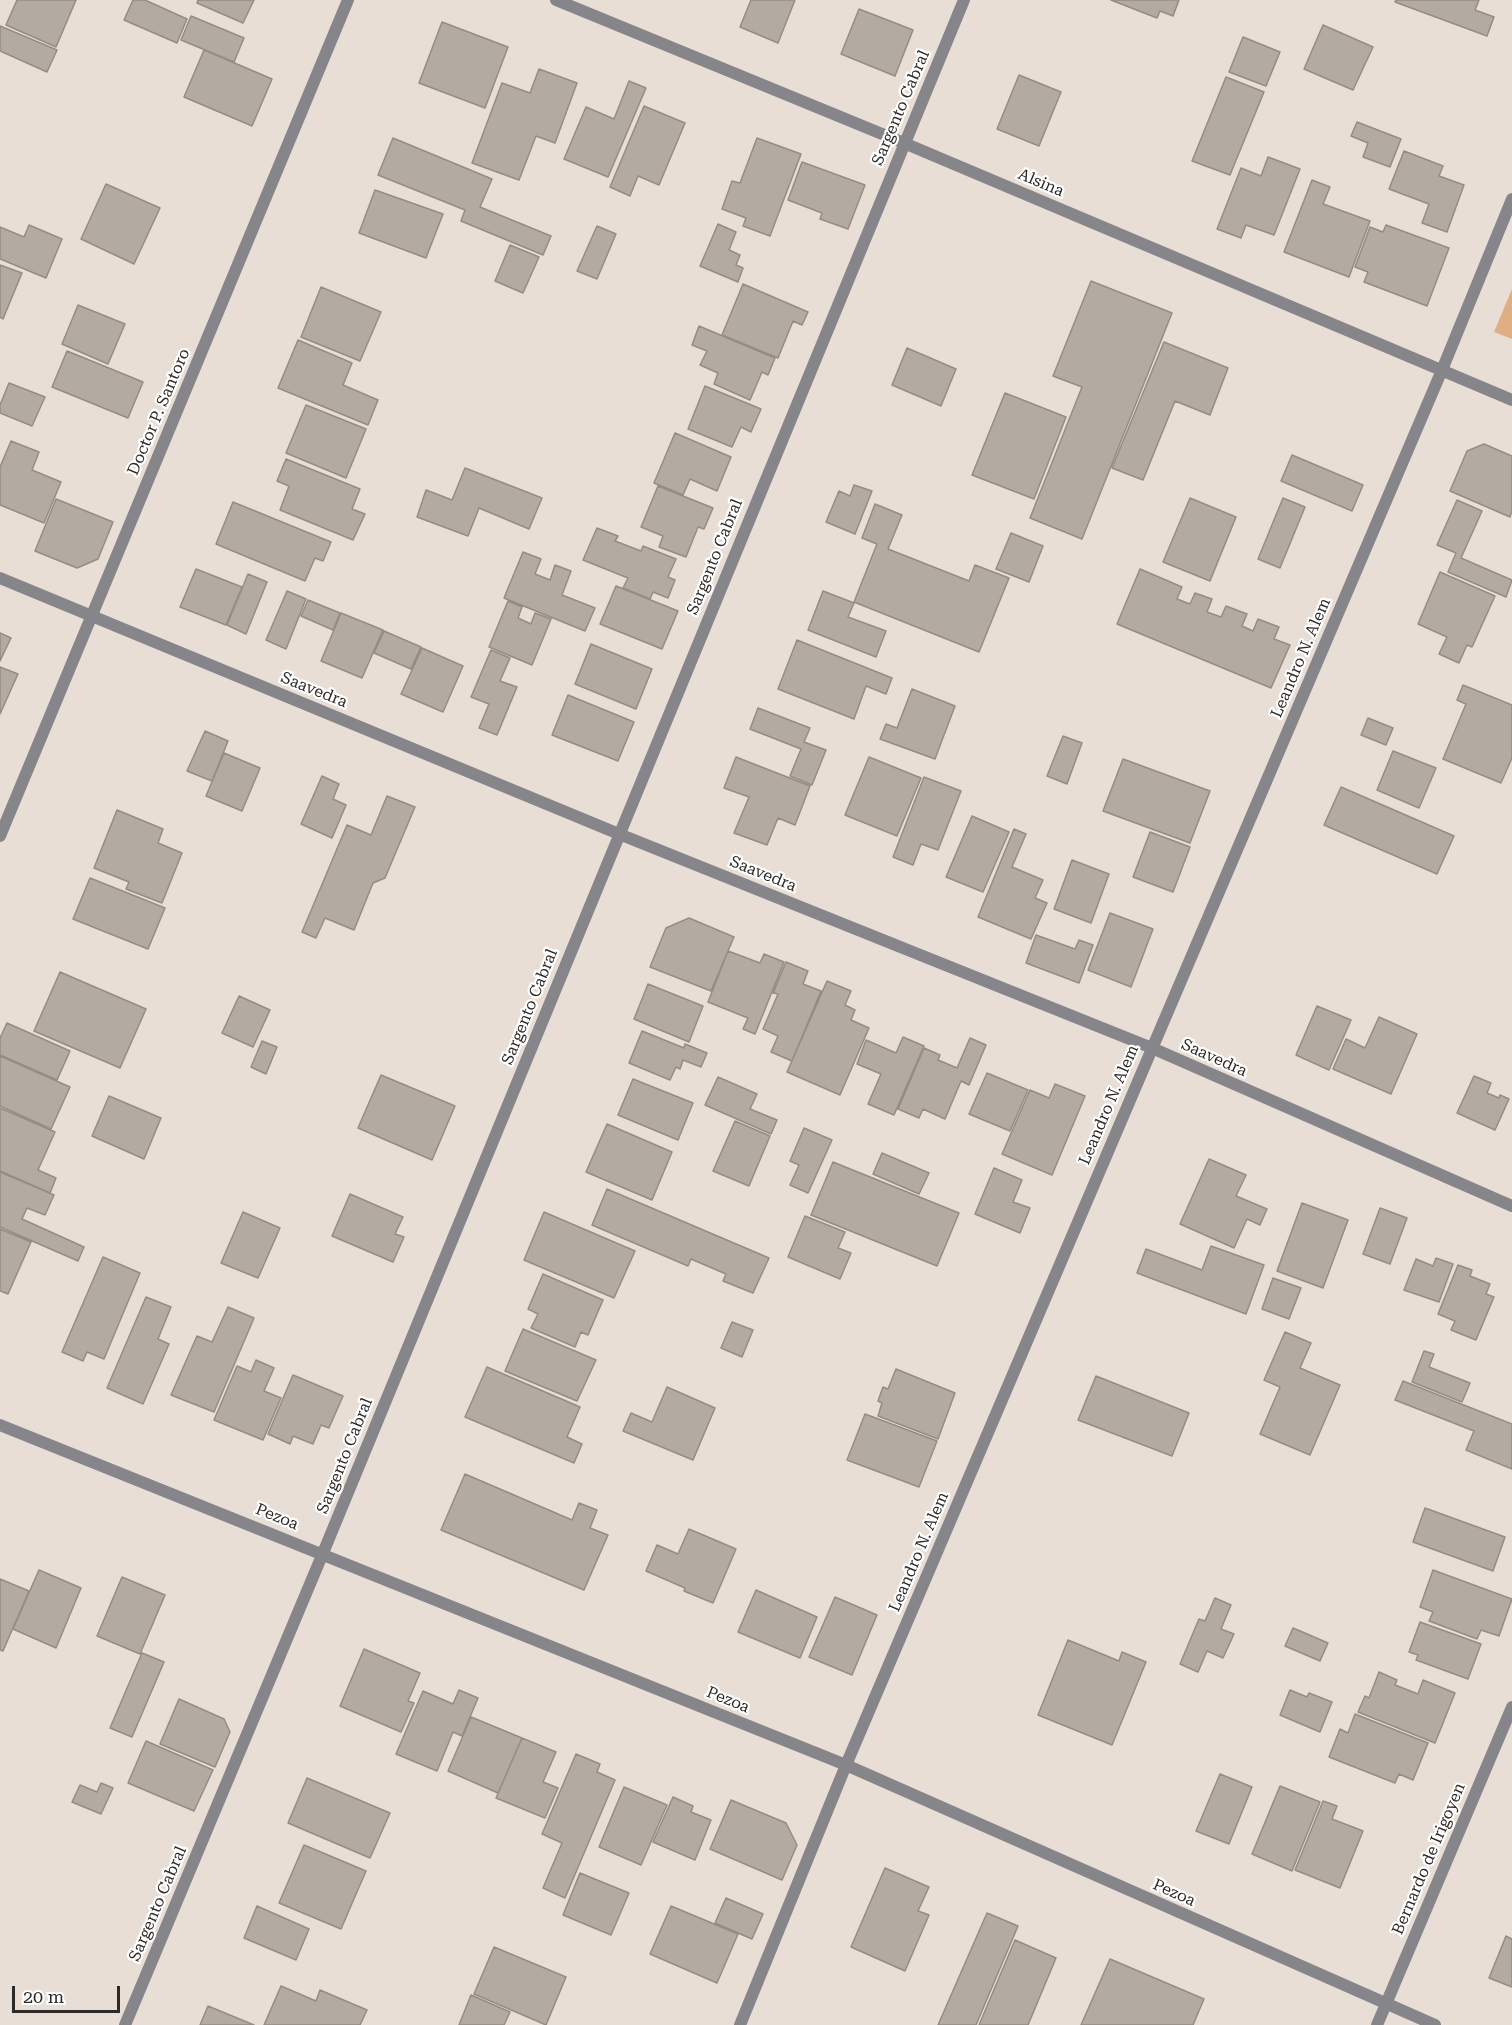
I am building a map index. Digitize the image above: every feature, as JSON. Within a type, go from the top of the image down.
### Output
[{"type":"street","name":"Doctor P. Santoro","points":[[0,836],[348,0]]},
{"type":"street","name":"Alsina","points":[[556,0],[904,143],[1512,400]]},
{"type":"street","name":"Sargento Cabral","points":[[125,2025],[323,1553],[964,0]]},
{"type":"street","name":"Leandro N. Alem","points":[[740,2025],[846,1765],[1442,370],[1512,199]]},
{"type":"street","name":"Saavedra","points":[[0,578],[619,834],[1152,1048],[1512,1206]]},
{"type":"street","name":"Pezoa","points":[[0,1425],[846,1765],[1435,2025]]},
{"type":"street","name":"Bernardo de Irigoyen","points":[[1377,2025],[1512,1707]]},
{"type":"shaded area","points":[[1512,289],[1512,339],[1494,332]]},
{"type":"building","points":[[17,0],[76,0],[56,47],[6,25]]},
{"type":"building","points":[[133,0],[145,0],[187,19],[177,43],[124,20]]},
{"type":"building","points":[[198,0],[254,0],[243,23],[197,3]]},
{"type":"building","points":[[751,0],[795,0],[778,43],[740,27]]},
{"type":"building","points":[[1111,0],[1179,0],[1173,16],[1160,11],[1157,18]]},
{"type":"building","points":[[1396,0],[1479,0],[1475,10],[1494,17],[1487,36],[1395,2]]},
{"type":"building","points":[[859,9],[913,30],[895,76],[841,54]]},
{"type":"building","points":[[191,16],[244,38],[234,62],[181,40]]},
{"type":"building","points":[[442,22],[508,47],[485,108],[419,83]]},
{"type":"building","points":[[1323,25],[1373,47],[1353,90],[1304,69]]},
{"type":"building","points":[[0,26],[57,50],[47,72],[0,51]]},
{"type":"building","points":[[1243,37],[1280,52],[1266,86],[1229,72]]},
{"type":"building","points":[[204,50],[272,79],[252,126],[184,97]]},
{"type":"building","points":[[539,69],[577,83],[555,143],[536,136],[519,180],[472,163],[502,83],[530,93]]},
{"type":"building","points":[[1019,75],[1061,92],[1039,146],[997,129]]},
{"type":"building","points":[[1226,77],[1264,92],[1230,175],[1192,161]]},
{"type":"building","points":[[629,81],[646,88],[608,177],[564,159],[586,107],[614,119]]},
{"type":"building","points":[[644,106],[685,123],[659,185],[638,176],[630,196],[610,187]]},
{"type":"building","points":[[1357,122],[1401,139],[1390,167],[1363,157],[1368,143],[1351,136]]},
{"type":"building","points":[[393,138],[492,179],[480,207],[551,236],[543,255],[461,221],[465,210],[378,175]]},
{"type":"building","points":[[757,138],[801,154],[770,236],[743,226],[746,218],[722,209],[732,181],[740,183]]},
{"type":"building","points":[[1404,151],[1443,166],[1439,176],[1464,185],[1447,232],[1422,223],[1429,204],[1389,189]]},
{"type":"building","points":[[1268,157],[1300,169],[1274,235],[1246,225],[1241,238],[1217,229],[1241,168],[1261,176]]},
{"type":"building","points":[[802,162],[865,185],[848,229],[820,219],[822,213],[788,200]]},
{"type":"building","points":[[1312,180],[1330,187],[1323,204],[1370,221],[1349,277],[1284,252]]},
{"type":"building","points":[[106,184],[160,208],[134,264],[81,239]]},
{"type":"building","points":[[375,190],[443,214],[426,258],[359,233]]},
{"type":"building","points":[[718,224],[736,232],[729,250],[740,255],[736,265],[743,268],[738,282],[700,266]]},
{"type":"building","points":[[29,225],[62,239],[46,278],[0,259],[0,227],[24,237]]},
{"type":"building","points":[[1386,225],[1449,248],[1427,306],[1364,282],[1368,272],[1355,267],[1370,227],[1383,232]]},
{"type":"building","points":[[597,226],[616,234],[597,279],[577,271]]},
{"type":"building","points":[[510,245],[539,257],[523,293],[495,281]]},
{"type":"building","points":[[0,265],[22,273],[3,319],[0,317]]},
{"type":"building","points":[[1091,281],[1172,313],[1082,539],[1030,518],[1082,387],[1053,376]]},
{"type":"building","points":[[743,284],[808,312],[802,325],[793,321],[778,358],[722,335]]},
{"type":"building","points":[[321,287],[381,312],[360,361],[301,337]]},
{"type":"building","points":[[78,305],[125,324],[108,364],[62,344]]},
{"type":"building","points":[[699,326],[775,358],[768,375],[762,372],[750,400],[714,384],[718,373],[700,365],[707,351],[692,345]]},
{"type":"building","points":[[298,340],[352,363],[343,385],[378,400],[368,425],[278,388]]},
{"type":"building","points":[[1164,342],[1228,368],[1210,415],[1175,401],[1143,480],[1112,468]]},
{"type":"building","points":[[907,348],[956,369],[941,406],[892,385]]},
{"type":"building","points":[[67,351],[143,382],[128,418],[52,387]]},
{"type":"building","points":[[9,383],[45,397],[32,426],[0,413],[0,405]]},
{"type":"building","points":[[705,386],[761,409],[751,432],[741,427],[732,447],[688,429]]},
{"type":"building","points":[[1005,393],[1066,417],[1034,499],[972,475]]},
{"type":"building","points":[[306,405],[366,429],[346,478],[286,453]]},
{"type":"building","points":[[675,433],[731,457],[717,491],[690,479],[683,495],[654,483]]},
{"type":"building","points":[[11,441],[39,452],[32,470],[61,482],[44,523],[0,505],[0,467]]},
{"type":"building","points":[[1484,444],[1512,456],[1512,511],[1510,517],[1450,491],[1467,451]]},
{"type":"building","points":[[1292,455],[1363,485],[1352,511],[1281,481]]},
{"type":"building","points":[[286,459],[360,489],[352,509],[365,514],[353,540],[280,510],[289,486],[277,481]]},
{"type":"building","points":[[465,468],[542,498],[529,529],[479,508],[468,536],[417,517],[426,490],[452,500]]},
{"type":"building","points":[[854,485],[872,491],[855,534],[826,522],[839,491],[850,496]]},
{"type":"building","points":[[658,486],[713,508],[704,529],[698,527],[686,557],[659,547],[663,536],[641,527]]},
{"type":"building","points":[[1190,498],[1236,517],[1210,581],[1163,562]]},
{"type":"building","points":[[1283,498],[1305,507],[1280,568],[1258,559]]},
{"type":"building","points":[[56,499],[113,522],[98,559],[77,568],[35,551]]},
{"type":"building","points":[[1457,500],[1482,511],[1461,558],[1512,580],[1506,597],[1448,572],[1456,553],[1437,545]]},
{"type":"building","points":[[233,502],[331,542],[323,561],[315,558],[305,581],[216,544]]},
{"type":"building","points":[[875,504],[902,515],[888,549],[969,581],[975,565],[1009,578],[979,652],[854,602],[877,544],[862,538]]},
{"type":"building","points":[[597,528],[618,536],[615,541],[641,551],[643,546],[676,559],[668,577],[675,580],[668,598],[653,592],[650,599],[623,588],[628,578],[583,560]]},
{"type":"building","points":[[1011,533],[1043,546],[1029,582],[996,569]]},
{"type":"building","points":[[523,552],[541,559],[535,574],[550,580],[555,565],[571,571],[562,595],[595,608],[585,631],[504,598]]},
{"type":"building","points":[[196,569],[242,587],[226,625],[180,607]]},
{"type":"building","points":[[1140,569],[1182,587],[1177,599],[1190,604],[1195,593],[1212,599],[1207,612],[1221,617],[1226,606],[1247,614],[1242,626],[1253,631],[1258,619],[1279,627],[1274,639],[1290,645],[1271,688],[1117,624]]},
{"type":"building","points":[[1440,572],[1495,596],[1472,647],[1467,645],[1459,663],[1439,654],[1447,637],[1418,624]]},
{"type":"building","points":[[248,574],[267,582],[246,634],[227,625]]},
{"type":"building","points":[[616,586],[678,611],[662,649],[600,624]]},
{"type":"building","points":[[287,591],[306,599],[286,649],[266,640]]},
{"type":"building","points":[[823,591],[854,603],[848,617],[886,631],[876,657],[808,630]]},
{"type":"building","points":[[308,600],[340,613],[333,630],[301,616]]},
{"type":"building","points":[[508,601],[522,607],[518,618],[531,624],[535,613],[551,619],[532,665],[489,647]]},
{"type":"building","points":[[341,613],[383,630],[362,678],[321,661]]},
{"type":"building","points":[[384,631],[421,647],[411,669],[374,653]]},
{"type":"building","points":[[0,633],[11,638],[0,661]]},
{"type":"building","points":[[797,640],[892,678],[886,694],[866,686],[854,719],[778,689]]},
{"type":"building","points":[[591,644],[652,669],[636,709],[575,684]]},
{"type":"building","points":[[422,648],[463,666],[443,712],[401,694]]},
{"type":"building","points":[[491,650],[510,658],[500,681],[517,687],[497,735],[479,728],[489,704],[471,697]]},
{"type":"building","points":[[0,667],[18,674],[0,714]]},
{"type":"building","points":[[1463,685],[1512,705],[1512,758],[1501,783],[1443,759],[1466,704],[1457,700]]},
{"type":"building","points":[[912,689],[955,706],[935,759],[880,739],[886,724],[897,728]]},
{"type":"building","points":[[568,695],[634,722],[618,761],[552,735]]},
{"type":"building","points":[[758,708],[810,728],[804,742],[826,750],[812,785],[790,776],[801,749],[750,729]]},
{"type":"building","points":[[1368,718],[1393,728],[1386,745],[1361,735]]},
{"type":"building","points":[[205,731],[228,741],[212,781],[187,771]]},
{"type":"building","points":[[1063,736],[1082,743],[1067,784],[1047,776]]},
{"type":"building","points":[[1393,751],[1436,768],[1419,808],[1377,790]]},
{"type":"building","points":[[224,753],[260,768],[242,811],[206,796]]},
{"type":"building","points":[[736,757],[810,786],[795,825],[778,818],[767,845],[734,833],[749,797],[724,788]]},
{"type":"building","points":[[869,757],[921,778],[897,836],[845,815]]},
{"type":"building","points":[[1123,759],[1210,791],[1190,843],[1103,811]]},
{"type":"building","points":[[322,776],[339,784],[333,799],[346,805],[332,838],[301,824]]},
{"type":"building","points":[[924,777],[961,791],[938,850],[921,844],[913,865],[893,857]]},
{"type":"building","points":[[1341,787],[1454,836],[1437,874],[1324,825]]},
{"type":"building","points":[[387,796],[415,807],[385,878],[373,883],[354,930],[325,918],[316,938],[302,932],[347,825],[371,835]]},
{"type":"building","points":[[117,810],[163,829],[158,843],[182,853],[162,903],[126,889],[129,882],[94,868]]},
{"type":"building","points":[[972,816],[1009,832],[983,892],[946,877]]},
{"type":"building","points":[[1014,829],[1026,834],[1012,867],[1043,880],[1035,898],[1047,903],[1031,939],[978,917]]},
{"type":"building","points":[[1150,832],[1190,847],[1173,892],[1133,877]]},
{"type":"building","points":[[1072,860],[1109,874],[1091,923],[1054,909]]},
{"type":"building","points":[[90,878],[165,908],[148,949],[73,919]]},
{"type":"building","points":[[1110,913],[1153,929],[1131,987],[1088,970]]},
{"type":"building","points":[[689,918],[734,937],[711,991],[650,967],[666,928]]},
{"type":"building","points":[[1036,935],[1075,949],[1079,940],[1093,945],[1079,983],[1026,963]]},
{"type":"building","points":[[728,951],[760,963],[764,954],[784,962],[755,1034],[743,1029],[748,1018],[708,1002]]},
{"type":"building","points":[[786,962],[808,971],[803,984],[821,991],[792,1061],[771,1052],[778,1036],[763,1029],[778,994],[773,993]]},
{"type":"building","points":[[60,972],[146,1009],[120,1068],[34,1031]]},
{"type":"building","points":[[827,981],[851,991],[845,1005],[855,1010],[851,1020],[869,1028],[840,1095],[787,1072]]},
{"type":"building","points":[[648,984],[703,1006],[689,1042],[634,1019]]},
{"type":"building","points":[[239,996],[270,1010],[253,1047],[222,1033]]},
{"type":"building","points":[[1317,1006],[1351,1020],[1329,1070],[1296,1055]]},
{"type":"building","points":[[1379,1017],[1417,1034],[1391,1094],[1333,1069],[1346,1039],[1365,1048]]},
{"type":"building","points":[[7,1023],[70,1051],[57,1080],[0,1055],[0,1038]]},
{"type":"building","points":[[642,1031],[684,1048],[685,1044],[707,1053],[701,1067],[683,1060],[680,1069],[676,1067],[670,1080],[629,1063]]},
{"type":"building","points":[[903,1037],[924,1046],[894,1115],[868,1104],[881,1074],[857,1064],[866,1040],[896,1053]]},
{"type":"building","points":[[970,1038],[986,1045],[969,1085],[961,1081],[945,1119],[923,1109],[919,1118],[898,1109],[924,1048],[940,1055],[938,1060],[957,1068]]},
{"type":"building","points":[[262,1041],[277,1047],[266,1074],[251,1067]]},
{"type":"building","points":[[0,1056],[70,1087],[51,1129],[0,1106]]},
{"type":"building","points":[[987,1073],[1028,1090],[1010,1131],[969,1114]]},
{"type":"building","points":[[381,1075],[455,1106],[432,1160],[358,1128]]},
{"type":"building","points":[[1474,1076],[1491,1083],[1487,1093],[1509,1099],[1495,1130],[1457,1113]]},
{"type":"building","points":[[718,1077],[757,1094],[750,1109],[777,1120],[771,1134],[705,1105]]},
{"type":"building","points":[[633,1079],[693,1103],[678,1140],[618,1115]]},
{"type":"building","points":[[1055,1084],[1085,1096],[1052,1175],[1002,1154],[1030,1090],[1049,1098]]},
{"type":"building","points":[[109,1096],[161,1118],[144,1159],[92,1136]]},
{"type":"building","points":[[0,1108],[55,1132],[38,1170],[56,1178],[50,1193],[0,1171]]},
{"type":"building","points":[[735,1121],[770,1136],[749,1186],[713,1171]]},
{"type":"building","points":[[607,1124],[672,1152],[652,1200],[586,1172]]},
{"type":"building","points":[[804,1128],[832,1140],[808,1193],[790,1185],[799,1165],[790,1161]]},
{"type":"building","points":[[882,1153],[929,1173],[919,1194],[873,1174]]},
{"type":"building","points":[[1209,1159],[1246,1175],[1236,1196],[1267,1209],[1260,1225],[1247,1219],[1234,1248],[1180,1224]]},
{"type":"building","points":[[833,1162],[959,1213],[937,1266],[811,1215]]},
{"type":"building","points":[[994,1168],[1022,1180],[1013,1202],[1030,1208],[1020,1233],[975,1214]]},
{"type":"building","points":[[0,1172],[54,1195],[45,1215],[27,1208],[22,1219],[84,1247],[78,1261],[0,1227]]},
{"type":"building","points":[[607,1189],[769,1258],[753,1293],[723,1281],[726,1274],[691,1259],[688,1266],[592,1225]]},
{"type":"building","points":[[350,1194],[403,1217],[395,1234],[404,1237],[393,1262],[332,1236]]},
{"type":"building","points":[[1302,1203],[1348,1220],[1323,1288],[1277,1271]]},
{"type":"building","points":[[1380,1208],[1407,1218],[1390,1264],[1363,1254]]},
{"type":"building","points":[[243,1212],[280,1228],[258,1278],[221,1263]]},
{"type":"building","points":[[544,1212],[635,1251],[614,1298],[524,1260]]},
{"type":"building","points":[[805,1216],[845,1232],[838,1248],[851,1253],[840,1279],[788,1257]]},
{"type":"building","points":[[0,1229],[31,1242],[8,1294],[0,1291]]},
{"type":"building","points":[[1211,1246],[1264,1265],[1246,1314],[1137,1273],[1146,1249],[1202,1270]]},
{"type":"building","points":[[103,1257],[140,1273],[104,1359],[87,1352],[83,1361],[62,1352]]},
{"type":"building","points":[[1436,1258],[1453,1264],[1439,1302],[1404,1290],[1416,1259],[1433,1266]]},
{"type":"building","points":[[1458,1265],[1472,1270],[1470,1276],[1490,1284],[1486,1294],[1494,1297],[1476,1340],[1451,1330],[1455,1321],[1438,1314]]},
{"type":"building","points":[[543,1274],[603,1300],[588,1335],[581,1332],[575,1347],[531,1328],[538,1314],[528,1309]]},
{"type":"building","points":[[1273,1278],[1301,1288],[1289,1319],[1262,1309]]},
{"type":"building","points":[[146,1297],[171,1307],[158,1339],[169,1344],[143,1404],[107,1388]]},
{"type":"building","points":[[228,1307],[254,1318],[214,1412],[171,1395],[197,1336],[212,1342]]},
{"type":"building","points":[[732,1322],[753,1330],[742,1357],[721,1348]]},
{"type":"building","points":[[523,1329],[596,1360],[577,1401],[505,1371]]},
{"type":"building","points":[[1285,1332],[1311,1343],[1300,1368],[1340,1385],[1310,1455],[1260,1434],[1280,1387],[1264,1380]]},
{"type":"building","points":[[1424,1351],[1434,1354],[1429,1367],[1470,1383],[1462,1402],[1412,1382]]},
{"type":"building","points":[[256,1360],[274,1368],[264,1391],[281,1398],[263,1440],[214,1420],[237,1366],[251,1372]]},
{"type":"building","points":[[487,1367],[580,1407],[567,1437],[582,1444],[574,1463],[465,1417]]},
{"type":"building","points":[[896,1369],[955,1393],[938,1439],[878,1416],[882,1403],[878,1401],[883,1387],[888,1389]]},
{"type":"building","points":[[293,1375],[343,1396],[329,1428],[321,1425],[313,1444],[293,1436],[290,1444],[268,1434]]},
{"type":"building","points":[[1096,1376],[1189,1413],[1172,1456],[1078,1420]]},
{"type":"building","points":[[1403,1381],[1512,1424],[1512,1469],[1466,1450],[1474,1431],[1395,1400]]},
{"type":"building","points":[[667,1387],[715,1408],[693,1460],[623,1431],[631,1413],[652,1422]]},
{"type":"building","points":[[865,1414],[937,1441],[919,1487],[847,1460]]},
{"type":"building","points":[[465,1474],[572,1520],[579,1503],[597,1510],[590,1528],[608,1535],[584,1590],[441,1530]]},
{"type":"building","points":[[1425,1508],[1505,1537],[1493,1571],[1413,1542]]},
{"type":"building","points":[[689,1529],[736,1549],[713,1603],[646,1571],[657,1545],[678,1554]]},
{"type":"building","points":[[39,1570],[81,1588],[56,1648],[13,1629]]},
{"type":"building","points":[[1433,1570],[1512,1599],[1499,1636],[1481,1630],[1477,1639],[1429,1621],[1433,1612],[1420,1607]]},
{"type":"building","points":[[122,1577],[165,1595],[140,1654],[97,1636]]},
{"type":"building","points":[[0,1579],[29,1591],[3,1651],[0,1650]]},
{"type":"building","points":[[756,1590],[817,1617],[800,1658],[738,1632]]},
{"type":"building","points":[[835,1597],[877,1615],[852,1675],[809,1657]]},
{"type":"building","points":[[1215,1598],[1231,1605],[1221,1629],[1234,1634],[1223,1658],[1207,1651],[1198,1672],[1180,1664],[1199,1619],[1205,1621]]},
{"type":"building","points":[[1420,1622],[1481,1644],[1468,1679],[1416,1660],[1418,1655],[1409,1652]]},
{"type":"building","points":[[1293,1628],[1328,1643],[1320,1661],[1285,1646]]},
{"type":"building","points":[[1068,1640],[1119,1661],[1122,1652],[1146,1662],[1112,1745],[1038,1715]]},
{"type":"building","points":[[364,1649],[420,1673],[408,1701],[414,1703],[401,1732],[340,1706]]},
{"type":"building","points":[[142,1653],[164,1662],[132,1737],[110,1728]]},
{"type":"building","points":[[1379,1672],[1397,1680],[1395,1685],[1418,1694],[1423,1680],[1455,1693],[1435,1743],[1358,1712],[1365,1696],[1369,1698]]},
{"type":"building","points":[[459,1690],[478,1698],[462,1736],[453,1732],[437,1771],[396,1754],[423,1691],[453,1704]]},
{"type":"building","points":[[1290,1690],[1307,1697],[1309,1693],[1332,1702],[1320,1732],[1280,1715]]},
{"type":"building","points":[[179,1699],[224,1719],[230,1732],[215,1767],[160,1744]]},
{"type":"building","points":[[1355,1714],[1428,1743],[1413,1780],[1399,1774],[1395,1783],[1329,1757],[1340,1729],[1348,1733]]},
{"type":"building","points":[[471,1717],[522,1738],[498,1793],[448,1771]]},
{"type":"building","points":[[522,1738],[556,1752],[543,1782],[558,1788],[545,1818],[496,1798]]},
{"type":"building","points":[[146,1741],[213,1770],[194,1811],[128,1783]]},
{"type":"building","points":[[576,1754],[600,1764],[597,1772],[615,1780],[565,1898],[543,1888],[562,1843],[542,1834]]},
{"type":"building","points":[[1220,1774],[1252,1787],[1229,1844],[1196,1831]]},
{"type":"building","points":[[307,1778],[390,1813],[370,1858],[288,1823]]},
{"type":"building","points":[[101,1783],[113,1788],[101,1814],[72,1802],[80,1785],[97,1792]]},
{"type":"building","points":[[1280,1786],[1320,1802],[1292,1871],[1252,1854]]},
{"type":"building","points":[[624,1787],[667,1805],[641,1865],[599,1847]]},
{"type":"building","points":[[673,1797],[693,1806],[691,1812],[711,1820],[695,1860],[653,1842]]},
{"type":"building","points":[[731,1800],[786,1823],[797,1845],[782,1880],[710,1849]]},
{"type":"building","points":[[1323,1801],[1337,1806],[1332,1819],[1363,1831],[1340,1888],[1295,1870]]},
{"type":"building","points":[[304,1845],[366,1871],[341,1929],[279,1903]]},
{"type":"building","points":[[885,1868],[929,1887],[918,1911],[929,1915],[905,1971],[851,1947]]},
{"type":"building","points":[[580,1873],[629,1893],[611,1935],[563,1915]]},
{"type":"building","points":[[726,1898],[763,1914],[752,1939],[715,1923]]},
{"type":"building","points":[[257,1906],[309,1929],[296,1960],[244,1938]]},
{"type":"building","points":[[671,1906],[738,1934],[717,1983],[650,1954]]},
{"type":"building","points":[[987,1913],[1018,1926],[976,2025],[938,2025]]},
{"type":"building","points":[[1506,1936],[1512,1939],[1512,1987],[1489,1978]]},
{"type":"building","points":[[1015,1940],[1056,1958],[1028,2025],[979,2025]]},
{"type":"building","points":[[494,1947],[566,1977],[546,2025],[474,1994]]},
{"type":"building","points":[[1110,1959],[1204,1999],[1193,2025],[1081,2025]]},
{"type":"building","points":[[281,1986],[316,2001],[320,1990],[367,2010],[360,2025],[264,2025]]},
{"type":"building","points":[[471,1995],[510,2012],[504,2025],[459,2025]]},
{"type":"building","points":[[208,2006],[254,2025],[200,2025]]}]
